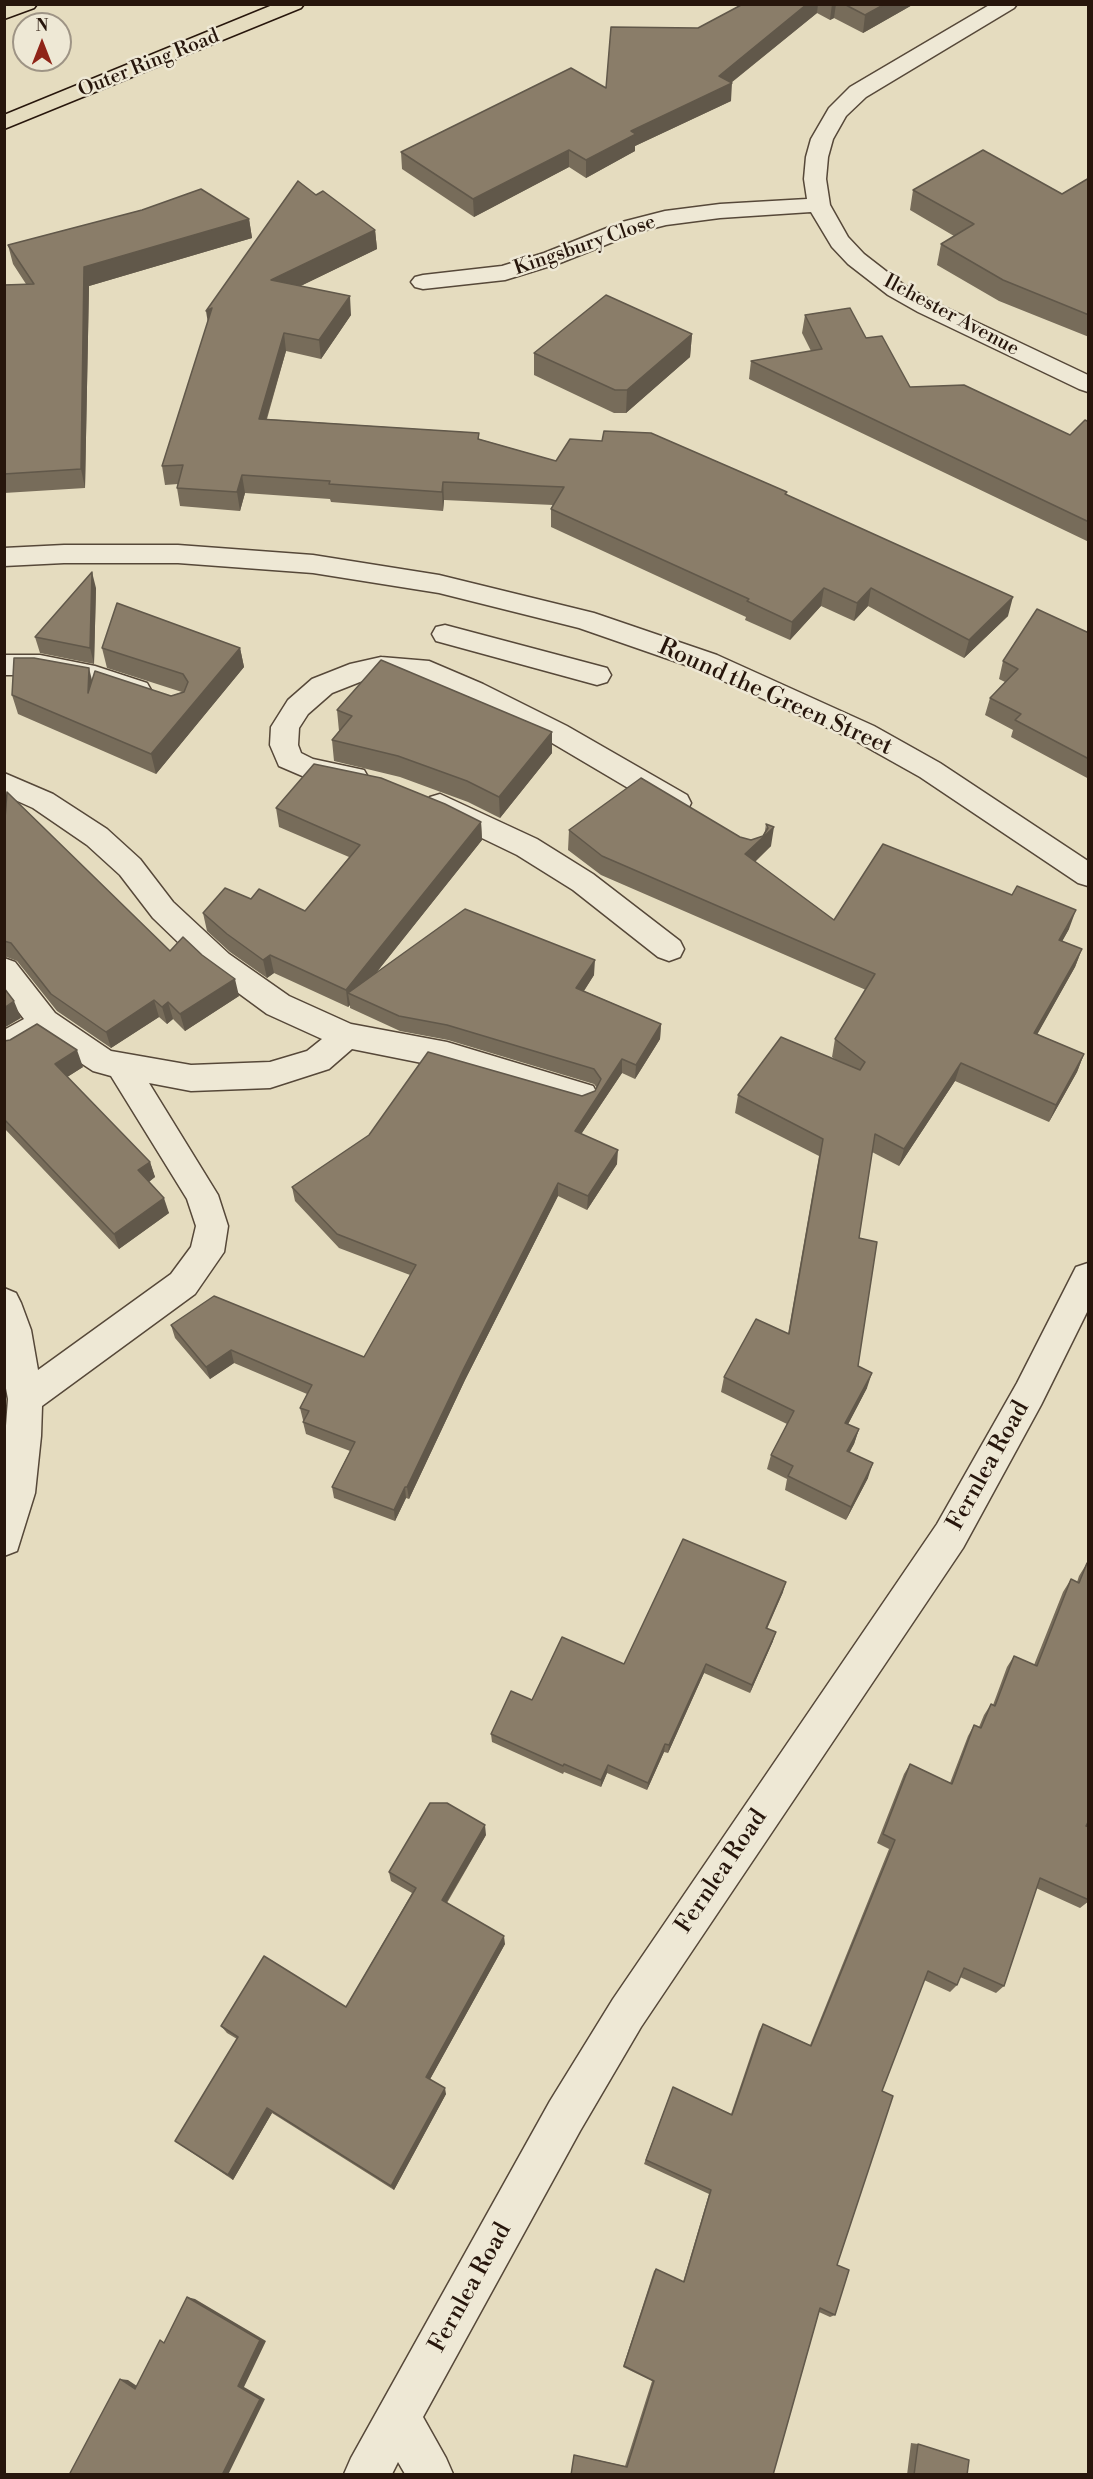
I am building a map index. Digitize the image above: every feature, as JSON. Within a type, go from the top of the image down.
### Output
[{"type":"highway","points":[[4,13],[27,4]]},
{"type":"highway","name":"Outer Ring Road","points":[[4,123],[294,4]]},
{"type":"street","name":"Ilchester Avenue","points":[[1007,4],[882,76],[858,92],[837,113],[822,139],[817,157],[815,179],[819,205],[828,225],[856,260],[896,290],[926,307],[1089,384]]},
{"type":"street","name":"Kingsbury Close","points":[[423,282],[505,273],[552,258],[630,227],[665,218],[720,211],[819,205]]},
{"type":"street","name":"Round the Green Street","points":[[4,557],[64,554],[178,554],[302,563],[438,584],[585,620],[707,662],[864,734],[930,770],[1089,875]]},
{"type":"street","points":[[429,671],[463,590]]},
{"type":"street","points":[[445,634],[597,675]]},
{"type":"street","points":[[4,665],[40,664],[95,676],[166,699]]},
{"type":"street","points":[[378,783],[307,768],[289,759],[284,746],[285,727],[298,706],[322,686],[360,671],[381,667],[429,671],[557,734],[698,816]]},
{"type":"street","points":[[4,783],[43,801],[98,837],[130,867],[163,910],[218,962],[278,1005],[346,1036],[447,1055],[582,1095]]},
{"type":"street","points":[[418,797],[457,812],[527,847],[583,882],[669,949]]},
{"type":"street","points":[[4,970],[44,1022],[104,1062],[191,1078],[270,1074],[318,1060],[346,1036]]},
{"type":"street","points":[[4,1047],[44,1022]]},
{"type":"street","points":[[25,1399],[183,1284],[207,1252],[213,1226],[202,1195],[121,1065]]},
{"type":"street","name":"Fernlea Road","points":[[367,2475],[565,2116],[627,2013],[950,1536],[1029,1394],[1089,1277]]},
{"type":"street","points":[[4,1303],[14,1330],[25,1399],[24,1436],[17,1492],[4,1539]]},
{"type":"street","points":[[399,2419],[430,2475]]},
{"type":"building","points":[[743,4],[807,4],[719,76],[732,83],[631,131],[636,134],[586,160],[569,150],[473,199],[401,152],[571,68],[606,88],[611,27],[698,28]]},
{"type":"building","points":[[844,4],[885,4],[865,15]]},
{"type":"building","points":[[983,150],[1062,194],[1089,178],[1089,315],[1003,280],[941,244],[974,224],[913,190]]},
{"type":"building","points":[[298,181],[316,195],[323,191],[375,230],[271,280],[350,296],[319,340],[284,333],[259,419],[479,433],[478,439],[556,461],[570,439],[602,441],[604,431],[651,433],[787,492],[785,494],[1013,597],[969,640],[871,588],[857,603],[824,588],[792,622],[747,601],[749,599],[551,509],[564,487],[443,482],[442,492],[242,475],[237,492],[177,488],[183,465],[162,466],[212,308],[206,311]]},
{"type":"building","points":[[201,189],[249,219],[84,267],[81,469],[4,474],[4,285],[34,284],[8,245],[142,210]]},
{"type":"building","points":[[606,295],[692,334],[627,390],[615,390],[534,353]]},
{"type":"building","points":[[850,308],[866,338],[882,336],[910,387],[964,385],[1070,435],[1085,420],[1089,422],[1089,522],[751,361],[822,349],[805,315]]},
{"type":"building","points":[[92,572],[90,648],[35,637]]},
{"type":"building","points":[[117,603],[240,648],[151,754],[12,695],[14,658],[34,658],[89,668],[88,693],[95,671],[171,696],[184,692],[188,682],[183,674],[102,648]]},
{"type":"building","points":[[1037,609],[1089,633],[1089,759],[1015,720],[1021,714],[990,698],[1018,669],[1003,661]]},
{"type":"building","points":[[381,660],[552,732],[499,797],[467,781],[398,756],[332,740],[352,716],[337,710]]},
{"type":"building","points":[[314,764],[381,778],[445,804],[481,822],[346,990],[270,955],[263,960],[203,913],[225,888],[251,899],[259,889],[305,911],[360,845],[276,808]]},
{"type":"building","points":[[641,778],[740,837],[751,840],[763,836],[768,828],[766,824],[774,827],[745,854],[834,920],[883,844],[1012,895],[1017,886],[1076,910],[1059,940],[1082,949],[1034,1033],[1084,1054],[1056,1105],[961,1063],[904,1149],[875,1134],[859,1238],[877,1242],[858,1366],[872,1373],[845,1423],[859,1429],[847,1451],[873,1463],[851,1507],[788,1476],[793,1466],[771,1455],[794,1411],[724,1377],[756,1319],[789,1334],[823,1139],[738,1095],[781,1037],[860,1070],[865,1062],[835,1039],[875,974],[602,856],[569,830]]},
{"type":"building","points":[[7,792],[170,951],[183,937],[202,955],[235,979],[180,1014],[168,1002],[162,1007],[154,1000],[106,1032],[51,994],[11,943],[4,941],[4,832]]},
{"type":"building","points":[[465,909],[595,960],[576,988],[661,1024],[636,1065],[622,1059],[575,1131],[618,1150],[588,1196],[558,1183],[394,1510],[332,1487],[355,1442],[303,1422],[309,1411],[300,1408],[312,1385],[231,1350],[206,1367],[171,1325],[214,1296],[364,1357],[416,1265],[337,1234],[292,1187],[369,1135],[428,1052],[582,1096],[595,1091],[601,1079],[594,1069],[447,1025],[399,1016],[348,993]]},
{"type":"building","points":[[4,988],[14,1001],[4,1008]]},
{"type":"building","points":[[37,1024],[77,1050],[55,1064],[150,1162],[138,1170],[164,1198],[114,1234],[4,1119],[4,1041],[10,1040]]},
{"type":"building","points":[[683,1539],[786,1582],[766,1628],[776,1632],[752,1685],[706,1664],[669,1745],[665,1744],[648,1783],[608,1765],[601,1780],[491,1734],[511,1691],[532,1700],[562,1637],[624,1664]]},
{"type":"building","points":[[1087,1563],[1089,1564],[1089,1820],[1086,1826],[1089,1827],[1089,1900],[1040,1878],[1004,1986],[964,1968],[957,1985],[928,1971],[882,2091],[893,2096],[837,2265],[849,2270],[835,2315],[820,2308],[773,2475],[571,2475],[574,2455],[627,2467],[654,2381],[624,2366],[656,2269],[684,2282],[711,2190],[646,2160],[673,2087],[732,2115],[763,2024],[811,2046],[895,1840],[883,1834],[910,1764],[952,1784],[974,1725],[981,1728],[991,1704],[995,1706],[1014,1656],[1037,1666],[1071,1579],[1079,1583]]},
{"type":"building","points":[[430,1803],[447,1803],[485,1825],[442,1900],[504,1936],[426,2077],[445,2088],[391,2186],[267,2108],[228,2175],[175,2141],[238,2037],[221,2026],[264,1956],[346,2007],[416,1888],[389,1872]]},
{"type":"building","points":[[187,2297],[260,2340],[238,2386],[260,2399],[222,2475],[69,2475],[120,2379],[135,2389],[160,2340],[164,2343]]},
{"type":"building","points":[[918,2444],[969,2460],[967,2475],[914,2475]]}]
